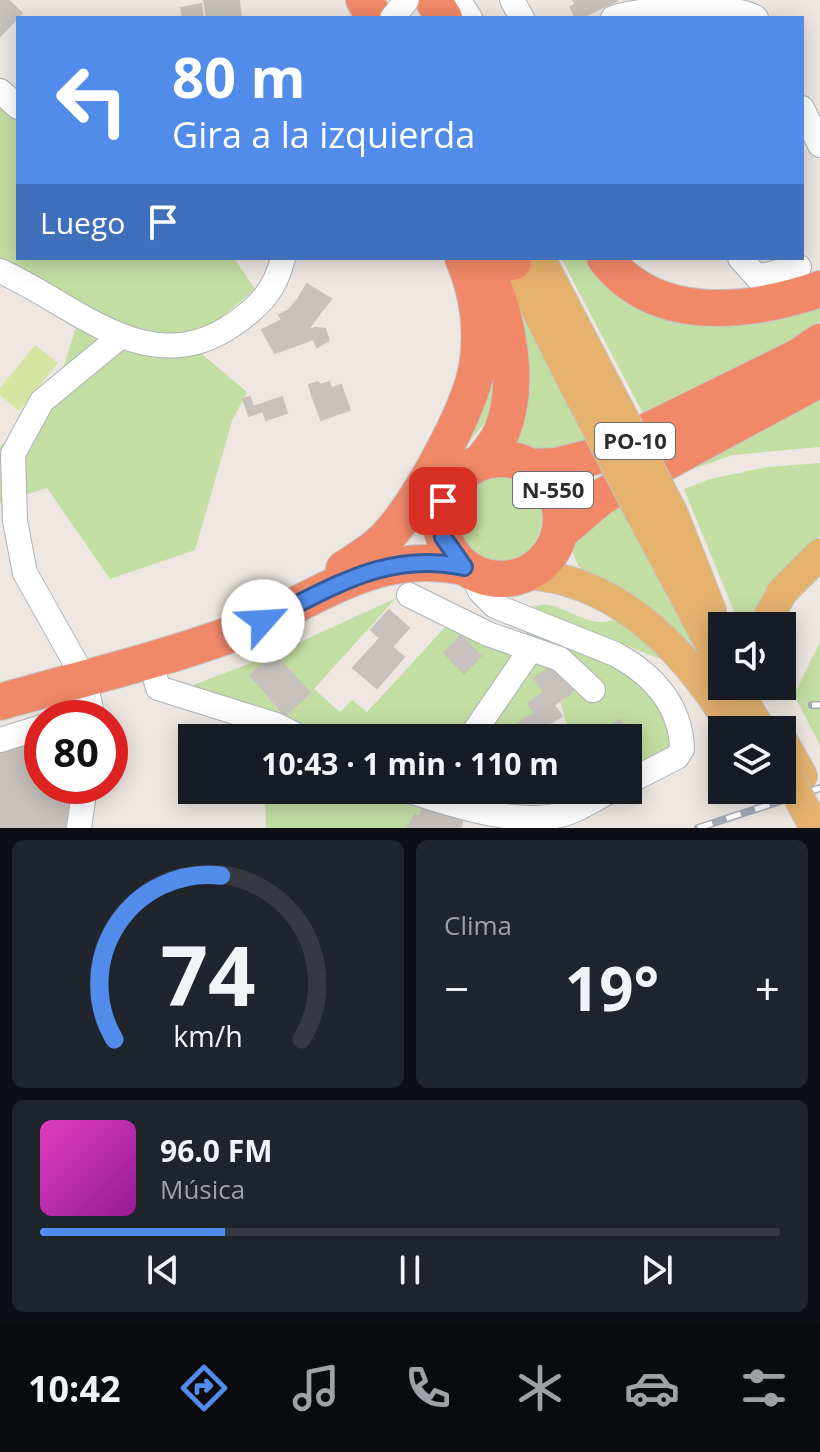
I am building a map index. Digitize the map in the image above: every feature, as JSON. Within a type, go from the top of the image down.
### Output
[{"type":"highway","points":[[263,621],[287,598],[353,563],[385,539],[433,468],[465,403],[477,369],[479,333],[476,299],[464,260]]},
{"type":"highway","points":[[481,462],[503,429],[510,367],[505,324],[511,260]]},
{"type":"highway","points":[[607,260],[644,292],[671,303],[706,307],[765,304],[809,278]]},
{"type":"highway","name":"N-550","points":[[374,568],[462,473],[481,462],[498,459],[530,467],[556,466],[597,456],[798,357],[820,342]]},
{"type":"highway","name":"N-550","points":[[560,532],[601,497],[820,379]]},
{"type":"highway","name":"N-550","points":[[92,700],[150,658],[263,621],[374,568],[419,561],[468,569],[498,579],[525,574],[547,558],[560,532],[561,517],[552,488],[530,467]]},
{"type":"highway","points":[[448,490],[441,525],[448,548],[468,569]]},
{"type":"highway","name":"N-550","points":[[0,702],[24,703]]},
{"type":"main road","name":"PO-10","points":[[512,260],[584,373],[708,612]]},
{"type":"main road","name":"PO-10","points":[[661,521],[708,633]]},
{"type":"main road","points":[[771,612],[782,592],[820,554]]},
{"type":"main road","points":[[525,574],[559,577],[594,590],[623,607],[673,648],[724,716]]},
{"type":"main road","points":[[796,787],[820,809]]},
{"type":"main road","points":[[796,795],[815,828]]},
{"type":"main road","points":[[790,804],[794,828]]},
{"type":"street","points":[[394,16],[407,0]]},
{"type":"street","points":[[623,16],[644,12],[736,10],[751,16]]},
{"type":"street","points":[[804,112],[818,138]]},
{"type":"street","points":[[0,271],[121,336],[164,346],[189,344],[221,334],[268,297],[282,260]]},
{"type":"street","points":[[629,260],[656,285],[706,307]]},
{"type":"street","points":[[742,260],[757,277],[809,278]]},
{"type":"street","points":[[81,700],[25,573],[15,521],[13,454],[42,401],[121,336]]},
{"type":"street","points":[[468,569],[486,600],[517,616],[631,662],[665,694],[678,719],[682,749],[677,757],[642,775]]},
{"type":"street","points":[[409,595],[520,645],[560,659],[593,690]]},
{"type":"street","points":[[478,724],[520,645],[517,616]]},
{"type":"street","points":[[150,658],[158,688],[273,724]]},
{"type":"street","points":[[0,740],[24,733]]},
{"type":"street","points":[[79,828],[82,804]]},
{"type":"street","points":[[447,804],[467,811],[543,817],[567,813],[585,804]]},
{"type":"green space","points":[[0,85],[16,105],[16,260],[235,260],[255,289],[190,344],[247,392],[232,421],[195,550],[110,579],[47,488],[0,503],[0,446],[49,414],[79,317],[0,271]]},
{"type":"green space","points":[[562,260],[593,260],[636,295],[820,305],[820,321],[796,347],[648,423]]},
{"type":"green space","points":[[500,266],[593,444],[553,451],[518,445],[521,348]]},
{"type":"green space","points":[[489,340],[499,390],[486,421],[460,454]]},
{"type":"green space","points":[[35,345],[58,363],[19,411],[0,395],[0,388]]},
{"type":"green space","points":[[820,398],[820,447],[733,455],[678,474]]},
{"type":"green space","points":[[820,463],[820,536],[769,591],[761,612],[734,612],[684,489],[710,479],[768,467]]},
{"type":"green space","points":[[498,474],[515,478],[529,487],[538,501],[542,518],[538,535],[529,549],[515,558],[498,562],[481,558],[467,549],[458,535],[454,518],[458,501],[467,487],[481,478]]},
{"type":"green space","points":[[619,495],[708,666],[708,682],[639,605],[578,566],[572,550],[586,524]]},
{"type":"green space","points":[[396,598],[314,689],[340,712],[352,700],[367,712],[450,622],[557,663],[535,678],[544,692],[528,703],[534,713],[518,724],[301,724],[285,715],[260,711],[185,688],[272,655],[250,675],[286,715],[309,693],[273,654]]},
{"type":"green space","points":[[545,604],[592,621],[610,621],[620,617],[675,665],[532,607]]},
{"type":"green space","points":[[526,629],[633,674],[667,708],[672,751],[642,765],[642,724],[567,724],[560,702],[585,682],[524,638]]},
{"type":"green space","points":[[820,642],[820,745],[796,699],[796,691]]},
{"type":"green space","points":[[265,804],[423,804],[420,817],[407,828],[266,828]]},
{"type":"building","points":[[0,0],[8,0],[22,13],[0,36]]},
{"type":"building","points":[[204,0],[239,0],[241,16],[207,16]]},
{"type":"building","points":[[573,0],[618,0],[584,16],[575,16],[570,7],[576,4]]},
{"type":"building","points":[[201,4],[203,16],[183,16],[181,8]]},
{"type":"building","points":[[307,284],[331,299],[320,313],[298,299]]},
{"type":"building","points":[[298,299],[320,313],[309,328],[289,310]]},
{"type":"building","points":[[289,310],[316,334],[311,340],[275,353],[262,330],[282,320],[279,315]]},
{"type":"building","points":[[312,329],[325,329],[329,340],[317,347],[313,338],[316,334]]},
{"type":"building","points":[[318,382],[320,385],[329,382],[331,388],[312,395],[309,385]]},
{"type":"building","points":[[341,385],[350,410],[321,420],[312,395]]},
{"type":"building","points":[[250,397],[253,407],[282,397],[287,413],[266,420],[263,411],[249,416],[243,399]]},
{"type":"building","points":[[389,610],[409,628],[392,647],[404,657],[377,688],[353,668],[380,638],[371,630]]},
{"type":"building","points":[[461,636],[481,656],[464,673],[444,653]]},
{"type":"building","points":[[274,654],[310,693],[285,715],[250,675]]},
{"type":"building","points":[[556,664],[579,687],[554,705],[562,716],[549,724],[518,724],[534,713],[528,703],[544,692],[534,678]]},
{"type":"building","points":[[24,744],[24,804],[68,804],[65,828],[0,828],[0,751]]},
{"type":"building","points":[[422,809],[443,816],[439,828],[407,828],[415,815],[420,817]]},
{"type":"building","points":[[443,816],[463,816],[461,828],[439,828]]},
{"type":"railway","points":[[812,705],[820,705]]},
{"type":"railway","points":[[698,828],[820,788]]},
{"type":"route","points":[[263,621],[374,568],[419,561],[439,561],[464,567],[443,537],[443,501]]}]
